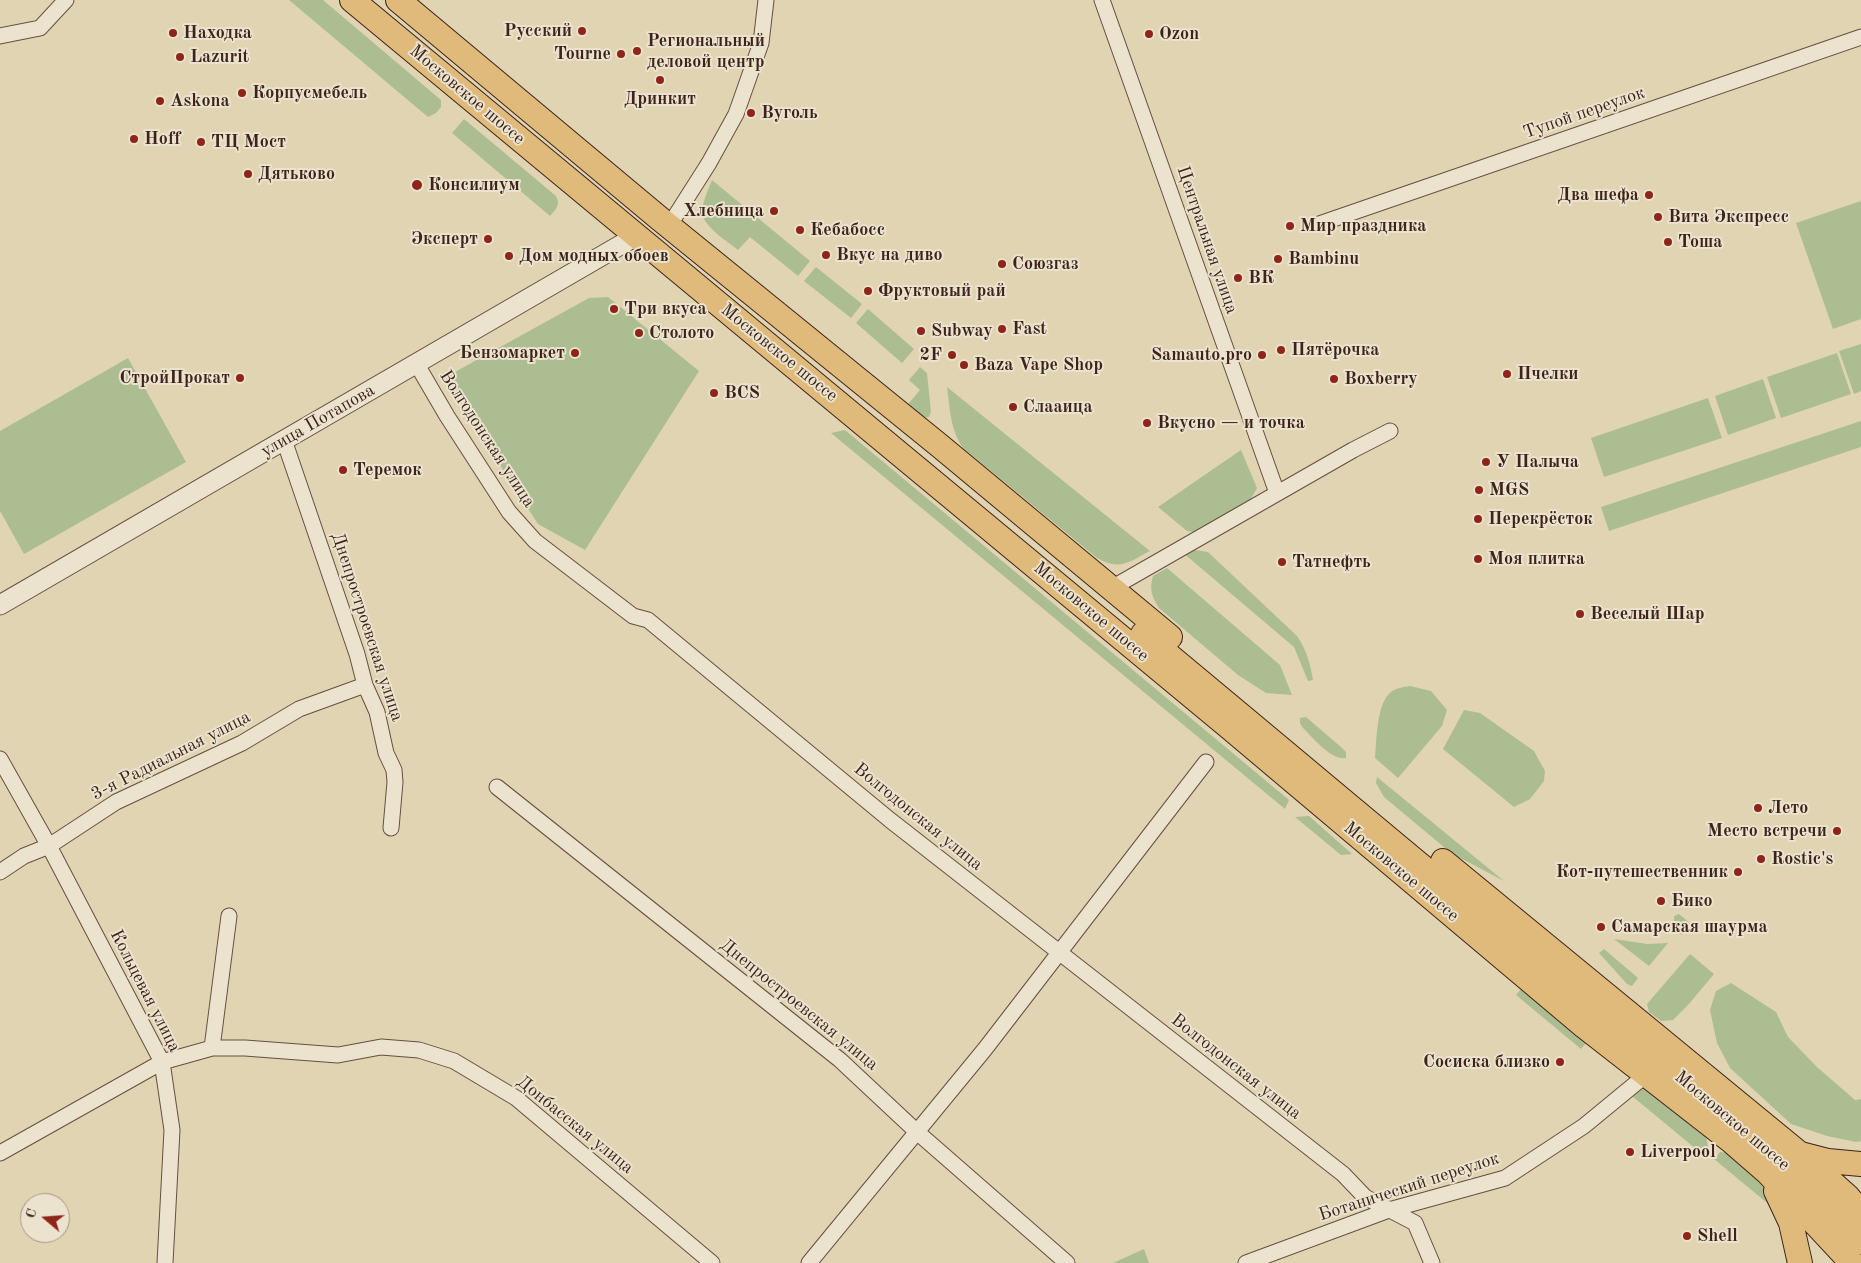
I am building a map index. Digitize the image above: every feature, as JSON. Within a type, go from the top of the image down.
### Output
[{"type":"main road","name":"Московское шоссе","points":[[352,0],[651,230],[940,446],[1110,589],[1799,1153],[1846,1207],[1861,1242]]},
{"type":"main road","name":"Московское шоссе","points":[[377,0],[651,230],[1206,708],[1584,1026],[1730,1140],[1768,1173],[1846,1207]]},
{"type":"main road","name":"Московское шоссе","points":[[398,0],[651,230],[852,392],[1597,1011],[1764,1146],[1846,1207],[1852,1263]]},
{"type":"main road","points":[[1799,1153],[1828,1161],[1861,1164]]},
{"type":"main road","points":[[1768,1173],[1791,1223],[1800,1263]]},
{"type":"main road","points":[[1810,1263],[1846,1207]]},
{"type":"street","points":[[0,36],[40,28],[66,0]]},
{"type":"street","points":[[651,230],[709,164],[736,114],[761,43],[766,0]]},
{"type":"street","name":"Центральная улица","points":[[1102,0],[1277,493]]},
{"type":"street","name":"Тупой переулок","points":[[1319,224],[1861,37]]},
{"type":"street","name":"улица Потапова","points":[[0,605],[651,230]]},
{"type":"street","name":"Волгодонская улица","points":[[416,364],[509,512],[535,541],[632,616],[648,620],[890,820],[1343,1174],[1365,1197],[1415,1223],[1432,1263]]},
{"type":"street","points":[[1110,589],[1353,450],[1390,431]]},
{"type":"street","name":"Днепростроевская улица","points":[[284,440],[357,654],[365,684],[377,712],[386,753],[394,770],[395,782],[391,828]]},
{"type":"street","name":"3-я Радиальная улица","points":[[0,872],[24,856],[49,846],[116,802],[242,743],[298,709],[365,684]]},
{"type":"street","name":"Кольцевая улица","points":[[0,759],[49,846],[162,1062],[172,1130],[165,1263]]},
{"type":"street","points":[[809,1263],[985,1049],[1206,762]]},
{"type":"street","name":"Днепростроевская улица","points":[[497,787],[840,1060],[917,1132],[1068,1263]]},
{"type":"street","points":[[212,1048],[229,916]]},
{"type":"street","name":"Донбасская улица","points":[[0,1153],[162,1062],[212,1048],[245,1048],[338,1055],[381,1047],[419,1050],[454,1062],[516,1098],[712,1263]]},
{"type":"street","name":"Ботанический переулок","points":[[1246,1263],[1389,1210],[1505,1178],[1584,1126],[1646,1075]]},
{"type":"green space","points":[[289,0],[323,0],[441,100],[441,107],[436,113],[428,117]]},
{"type":"green space","points":[[464,119],[556,196],[558,204],[550,216],[452,133]]},
{"type":"green space","points":[[712,180],[810,261],[798,276],[750,237],[738,250],[710,227],[702,211]]},
{"type":"green space","points":[[1861,201],[1861,319],[1833,329],[1796,223]]},
{"type":"green space","points":[[816,267],[862,304],[851,318],[804,281]]},
{"type":"green space","points":[[608,297],[699,371],[585,550],[538,524],[444,378],[589,298]]},
{"type":"green space","points":[[868,309],[914,349],[902,363],[856,323]]},
{"type":"green space","points":[[1861,344],[1861,391],[1854,394],[1839,351]]},
{"type":"green space","points":[[1837,353],[1851,394],[1781,418],[1767,377]]},
{"type":"green space","points":[[128,358],[186,462],[24,554],[0,511],[0,431]]},
{"type":"green space","points":[[920,367],[927,373],[931,412],[929,417],[924,418],[908,404],[920,390],[909,380]]},
{"type":"green space","points":[[1763,379],[1776,418],[1728,435],[1715,396]]},
{"type":"green space","points":[[947,387],[1150,551],[1124,564],[1112,564],[1097,558],[963,448],[955,434]]},
{"type":"green space","points":[[1708,398],[1722,438],[1604,477],[1591,438]]},
{"type":"green space","points":[[1861,421],[1861,447],[1609,531],[1601,507]]},
{"type":"green space","points":[[845,430],[1289,800],[1285,809],[831,433]]},
{"type":"green space","points":[[1241,450],[1257,488],[1247,506],[1200,533],[1187,531],[1158,507]]},
{"type":"green space","points":[[1189,549],[1208,552],[1297,636],[1308,657],[1313,680],[1308,681],[1294,647],[1182,552]]},
{"type":"green space","points":[[1167,568],[1280,665],[1292,695],[1266,693],[1238,675],[1159,608],[1152,593],[1151,585],[1153,576]]},
{"type":"green space","points":[[1410,686],[1431,691],[1447,710],[1442,726],[1398,778],[1375,758],[1378,723],[1382,705],[1391,692]]},
{"type":"green space","points":[[1464,710],[1480,713],[1534,751],[1545,771],[1544,781],[1530,799],[1514,807],[1443,749]]},
{"type":"green space","points":[[1306,717],[1346,752],[1346,758],[1335,756],[1323,748],[1303,728],[1300,718]]},
{"type":"green space","points":[[1377,777],[1504,881],[1451,853],[1384,797],[1376,783]]},
{"type":"green space","points":[[1309,816],[1352,854],[1341,855],[1295,817]]},
{"type":"green space","points":[[1679,914],[1691,924],[1682,935],[1675,932],[1674,916]]},
{"type":"green space","points":[[1614,939],[1647,944],[1668,943],[1649,966]]},
{"type":"green space","points":[[1604,949],[1638,978],[1632,986],[1627,984],[1599,953]]},
{"type":"green space","points":[[1690,954],[1714,974],[1673,1020],[1661,1021],[1649,1012],[1647,1004]]},
{"type":"green space","points":[[1526,983],[1591,1037],[1581,1049],[1516,995]]},
{"type":"green space","points":[[1731,983],[1776,1012],[1788,1037],[1817,1067],[1855,1100],[1861,1099],[1861,1141],[1856,1142],[1827,1136],[1791,1124],[1730,1068],[1717,1043],[1710,1010],[1716,991]]},
{"type":"green space","points":[[1642,1087],[1651,1091],[1706,1137],[1708,1146],[1702,1154],[1632,1096]]},
{"type":"green space","points":[[1720,1152],[1729,1153],[1763,1181],[1772,1207],[1714,1159]]},
{"type":"green space","points":[[1144,1249],[1149,1263],[1113,1263]]},
{"type":"place","name":"Русский","points":[[582,31]]},
{"type":"place","name":"Находка","points":[[173,33]]},
{"type":"place","name":"Ozon","points":[[1149,34]]},
{"type":"place","name":"Региональный деловой центр","points":[[637,51]]},
{"type":"place","name":"Tourne","points":[[621,54]]},
{"type":"place","name":"Lazurit","points":[[180,57]]},
{"type":"place","name":"Дринкит","points":[[660,80]]},
{"type":"place","name":"Корпусмебель","points":[[242,93]]},
{"type":"place","name":"Askona","points":[[160,101]]},
{"type":"place","name":"Вуголь","points":[[751,113]]},
{"type":"place","name":"Hoff","points":[[134,139]]},
{"type":"place","name":"ТЦ Мост","points":[[201,142]]},
{"type":"place","name":"Дятьково","points":[[248,174]]},
{"type":"place","name":"Консилиум","points":[[417,185]]},
{"type":"place","name":"Два шефа","points":[[1649,195]]},
{"type":"place","name":"Хлебница","points":[[774,211]]},
{"type":"place","name":"Вита Экспресс","points":[[1658,217]]},
{"type":"place","name":"Мир праздника","points":[[1290,226]]},
{"type":"place","name":"Кебабосс","points":[[800,230]]},
{"type":"place","name":"Эксперт","points":[[488,239]]},
{"type":"place","name":"Тоша","points":[[1668,242]]},
{"type":"place","name":"Вкус на диво","points":[[826,255]]},
{"type":"place","name":"Дом модных обоев","points":[[509,256]]},
{"type":"place","name":"Bambinu","points":[[1278,259]]},
{"type":"place","name":"Союзгаз","points":[[1002,264]]},
{"type":"place","name":"ВК","points":[[1238,278]]},
{"type":"place","name":"Фруктовый рай","points":[[868,291]]},
{"type":"place","name":"Три вкуса","points":[[614,309]]},
{"type":"place","name":"Fast","points":[[1002,329]]},
{"type":"place","name":"Subway","points":[[921,331]]},
{"type":"place","name":"Столото","points":[[639,333]]},
{"type":"place","name":"Пятёрочка","points":[[1281,350]]},
{"type":"place","name":"Бензомаркет","points":[[575,353]]},
{"type":"place","name":"2F","points":[[952,355]]},
{"type":"place","name":"Samauto.pro","points":[[1262,355]]},
{"type":"place","name":"Baza Vape Shop","points":[[964,365]]},
{"type":"place","name":"Пчелки","points":[[1507,374]]},
{"type":"place","name":"СтройПрокат","points":[[240,378]]},
{"type":"place","name":"Boxberry","points":[[1334,379]]},
{"type":"place","name":"BCS","points":[[714,393]]},
{"type":"place","name":"Слааица","points":[[1013,407]]},
{"type":"place","name":"Вкусно — и точка","points":[[1147,423]]},
{"type":"place","name":"У Палыча","points":[[1486,462]]},
{"type":"place","name":"Теремок","points":[[343,470]]},
{"type":"place","name":"MGS","points":[[1479,490]]},
{"type":"place","name":"Перекрёсток","points":[[1478,519]]},
{"type":"place","name":"Моя плитка","points":[[1478,559]]},
{"type":"place","name":"Татнефть","points":[[1282,562]]},
{"type":"place","name":"Веселый Шар","points":[[1580,614]]},
{"type":"place","name":"Лето","points":[[1758,808]]},
{"type":"place","name":"Место встречи","points":[[1837,831]]},
{"type":"place","name":"Rostic's","points":[[1761,859]]},
{"type":"place","name":"Кот-путешественник","points":[[1738,872]]},
{"type":"place","name":"Бико","points":[[1661,901]]},
{"type":"place","name":"Самарская шаурма","points":[[1601,927]]},
{"type":"place","name":"Сосиска близко","points":[[1560,1062]]},
{"type":"place","name":"Liverpool","points":[[1630,1152]]},
{"type":"place","name":"Shell","points":[[1687,1236]]}]
